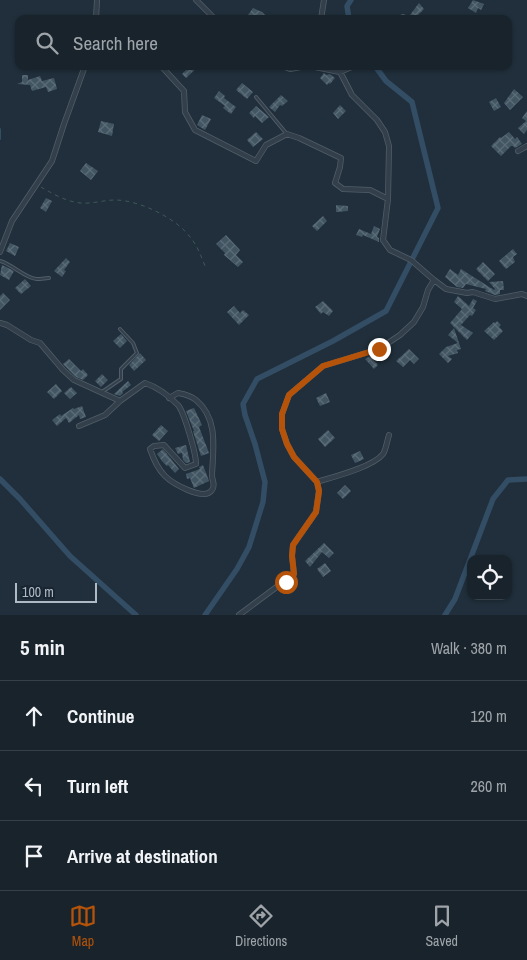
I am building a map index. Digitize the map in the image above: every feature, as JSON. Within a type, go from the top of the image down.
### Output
[{"type":"street","points":[[96,15],[97,0]]},
{"type":"street","points":[[196,0],[211,15]]},
{"type":"street","points":[[321,15],[324,0]]},
{"type":"street","points":[[0,252],[12,221],[52,161],[84,70]]},
{"type":"street","points":[[165,70],[184,92],[185,112],[195,130],[256,161],[266,145],[287,134],[299,138],[341,158],[335,183],[343,189],[370,190],[388,199]]},
{"type":"street","points":[[330,70],[340,72],[345,70]]},
{"type":"street","points":[[340,72],[352,95],[377,120],[385,132],[389,146],[388,199],[383,240],[390,250],[411,260],[446,289],[467,293],[473,292],[495,298],[522,294],[527,296]]},
{"type":"street","points":[[518,151],[527,146]]},
{"type":"street","points":[[239,615],[294,574],[293,545],[316,512],[319,491],[317,482],[294,457],[282,429],[282,414],[289,395],[323,366],[379,349],[400,335],[414,322],[423,307],[428,290],[434,280]]},
{"type":"street","points":[[0,323],[40,343],[62,370],[74,380],[120,401]]},
{"type":"street","points":[[79,426],[105,414],[145,383],[155,386],[169,398],[179,406],[196,454],[196,464],[185,468],[164,445],[154,446],[150,449],[154,461],[165,476],[182,488],[203,494],[210,493],[213,490],[214,484],[212,477],[214,440],[209,417],[197,400],[191,397],[178,393],[169,398]]},
{"type":"street","points":[[317,482],[362,467],[374,460],[383,454],[389,435]]},
{"type":"lane","points":[[256,97],[287,134]]},
{"type":"lane","points":[[0,261],[11,264],[32,278],[50,278]]},
{"type":"lane","points":[[102,392],[121,379],[121,369],[137,353],[133,343],[120,330]]},
{"type":"path","points":[[36,185],[67,200],[81,203],[116,200],[141,205],[155,211],[175,222],[190,236],[206,268]]},
{"type":"building","points":[[473,0],[484,4],[481,10],[478,8],[476,13],[468,8]]},
{"type":"building","points":[[419,3],[424,9],[418,15],[410,15]]},
{"type":"building","points":[[253,8],[265,15],[248,15]]},
{"type":"building","points":[[186,70],[195,70],[186,78],[182,74]]},
{"type":"building","points":[[324,73],[326,75],[330,74],[335,78],[330,84],[327,85],[320,78]]},
{"type":"building","points":[[22,75],[28,75],[28,80],[40,76],[42,81],[54,78],[57,89],[48,92],[46,87],[32,91],[30,85],[17,84],[22,82]]},
{"type":"building","points":[[242,83],[253,92],[247,99],[236,90]]},
{"type":"building","points":[[514,89],[523,97],[510,110],[504,103]]},
{"type":"building","points":[[219,91],[225,96],[224,98],[236,107],[231,114],[223,108],[225,106],[214,98]]},
{"type":"building","points":[[281,95],[288,101],[282,106],[280,105],[275,112],[269,107]]},
{"type":"building","points":[[496,98],[501,107],[494,111],[489,102]]},
{"type":"building","points":[[340,105],[346,111],[338,119],[333,113]]},
{"type":"building","points":[[256,106],[269,117],[262,123],[249,113]]},
{"type":"building","points":[[527,111],[527,130],[524,134],[518,128],[526,121],[522,118]]},
{"type":"building","points":[[202,115],[211,119],[205,130],[197,125]]},
{"type":"building","points":[[101,121],[114,124],[112,136],[98,132]]},
{"type":"building","points":[[256,132],[263,139],[253,147],[247,140]]},
{"type":"building","points":[[509,132],[515,139],[517,137],[522,144],[515,148],[511,146],[501,156],[491,146],[500,137]]},
{"type":"building","points":[[86,163],[98,171],[91,180],[80,171]]},
{"type":"building","points":[[46,198],[52,201],[46,212],[40,208]]},
{"type":"building","points":[[336,205],[348,206],[348,211],[336,212]]},
{"type":"building","points":[[323,216],[327,221],[317,231],[312,226]]},
{"type":"building","points":[[374,226],[380,229],[377,237],[379,242],[363,235],[362,237],[356,235],[359,229],[371,234]]},
{"type":"building","points":[[226,235],[240,250],[236,255],[243,262],[238,267],[224,255],[225,253],[216,244]]},
{"type":"building","points":[[10,243],[19,247],[15,256],[6,251]]},
{"type":"building","points":[[513,249],[517,254],[513,257],[515,262],[506,269],[499,261]]},
{"type":"building","points":[[66,258],[70,262],[64,270],[66,271],[62,277],[54,271]]},
{"type":"building","points":[[483,262],[495,274],[488,281],[476,269]]},
{"type":"building","points":[[2,265],[14,271],[9,280],[0,275]]},
{"type":"building","points":[[450,269],[458,275],[461,269],[494,290],[489,282],[503,281],[504,290],[500,290],[500,294],[495,295],[485,291],[486,289],[466,284],[463,288],[457,287],[445,277]]},
{"type":"building","points":[[25,279],[31,286],[21,294],[15,288]]},
{"type":"building","points":[[3,293],[10,300],[0,310],[0,296]]},
{"type":"building","points":[[458,296],[469,306],[473,299],[477,301],[473,308],[476,310],[472,316],[470,315],[461,325],[473,333],[467,340],[450,323],[462,309],[454,302]]},
{"type":"building","points":[[323,301],[333,311],[329,316],[323,312],[321,314],[315,307]]},
{"type":"building","points":[[234,306],[240,313],[243,310],[249,315],[239,325],[227,312]]},
{"type":"building","points":[[497,321],[503,331],[494,340],[484,331]]},
{"type":"building","points":[[454,328],[461,349],[457,350],[458,353],[448,356],[452,359],[448,363],[439,354],[446,347],[458,343],[448,335]]},
{"type":"building","points":[[121,334],[127,341],[120,348],[113,341]]},
{"type":"building","points":[[409,349],[419,359],[414,364],[410,360],[403,367],[396,361]]},
{"type":"building","points":[[140,353],[146,360],[134,371],[129,365]]},
{"type":"building","points":[[370,356],[378,365],[374,369],[365,359]]},
{"type":"building","points":[[69,359],[88,375],[83,380],[76,377],[63,364]]},
{"type":"building","points":[[102,374],[108,380],[101,387],[95,381]]},
{"type":"building","points":[[128,381],[131,385],[120,396],[114,394]]},
{"type":"building","points":[[56,384],[62,391],[54,399],[47,392]]},
{"type":"building","points":[[71,387],[77,393],[70,399],[64,393]]},
{"type":"building","points":[[326,393],[330,402],[320,406],[316,398]]},
{"type":"building","points":[[82,406],[86,417],[80,419],[79,415],[69,423],[66,418],[57,426],[52,420],[60,414],[61,416],[73,408]]},
{"type":"building","points":[[194,408],[202,425],[199,427],[209,453],[201,456],[186,411]]},
{"type":"building","points":[[161,425],[168,431],[159,441],[152,435]]},
{"type":"building","points":[[328,430],[335,438],[325,447],[318,439]]},
{"type":"building","points":[[186,445],[190,462],[186,463],[183,460],[182,453],[178,454],[175,448]]},
{"type":"building","points":[[163,449],[179,469],[175,473],[157,454]]},
{"type":"building","points":[[360,451],[364,459],[355,463],[351,455]]},
{"type":"building","points":[[203,465],[209,481],[194,488],[190,478],[187,479],[186,474],[200,469],[199,467]]},
{"type":"building","points":[[345,485],[351,491],[343,499],[337,493]]},
{"type":"building","points":[[324,543],[334,553],[329,558],[322,552],[310,567],[305,561]]},
{"type":"building","points":[[325,563],[331,571],[323,577],[317,569]]},
{"type":"waterway","points":[[348,15],[347,6],[351,0]]},
{"type":"waterway","points":[[205,615],[237,569],[249,547],[263,502],[265,482],[243,404],[257,379],[333,341],[386,311],[438,208],[412,102],[386,81],[378,70]]},
{"type":"waterway","points":[[0,129],[0,139]]},
{"type":"waterway","points":[[0,479],[70,556],[136,615]]},
{"type":"waterway","points":[[445,615],[455,599],[493,499],[508,480],[527,479]]},
{"type":"route","points":[[286,582],[294,574],[293,545],[316,512],[319,491],[317,482],[294,457],[282,429],[282,414],[289,395],[323,366],[379,349]]}]
